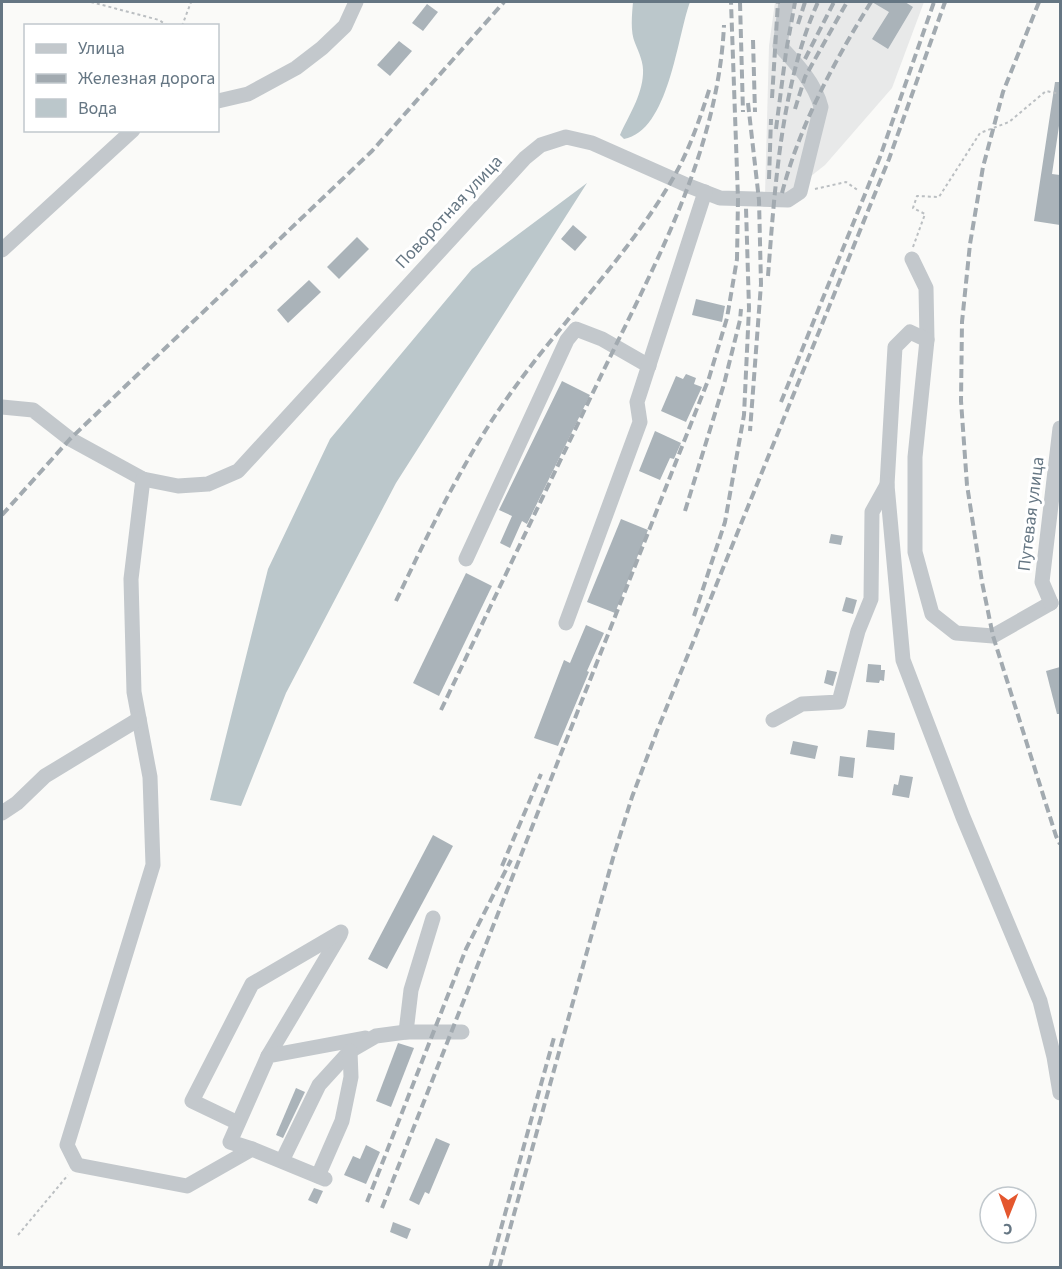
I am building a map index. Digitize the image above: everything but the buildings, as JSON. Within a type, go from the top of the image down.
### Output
[{"type":"street","points":[[219,101],[248,94],[296,68],[345,26],[356,2]]},
{"type":"street","points":[[786,2],[780,46],[796,63],[818,97],[821,107],[800,192]]},
{"type":"street","points":[[2,250],[131,132]]},
{"type":"street","name":"Поворотная улица","points":[[2,407],[33,410],[70,439],[143,479],[178,486],[208,484],[238,471],[525,158],[541,145],[566,137],[592,143],[720,198],[788,200],[800,192]]},
{"type":"street","points":[[566,623],[640,422],[637,402],[705,192]]},
{"type":"street","points":[[912,259],[926,288],[927,340],[915,457],[915,552],[932,614],[956,633],[993,636],[1056,604]]},
{"type":"street","points":[[466,559],[567,340],[576,329],[602,339],[649,366]]},
{"type":"street","points":[[927,340],[909,332],[895,347],[886,485],[903,660],[963,817],[1040,1001],[1054,1057],[1060,1094]]},
{"type":"street","name":"Путевая улица","points":[[1056,604],[1042,582],[1060,428]]},
{"type":"street","points":[[143,479],[131,579],[134,692],[150,777],[153,864],[67,1145],[77,1165],[188,1186],[252,1149]]},
{"type":"street","points":[[773,720],[802,704],[839,702],[858,631],[871,599],[872,512],[886,485]]},
{"type":"street","points":[[2,813],[17,803],[45,776],[139,719]]},
{"type":"street","points":[[406,1032],[411,990],[433,918]]},
{"type":"street","points":[[238,1123],[192,1101],[252,984],[341,932],[268,1056],[230,1142],[321,1178],[342,1121],[351,1077],[350,1052]]},
{"type":"street","points":[[268,1056],[406,1032],[462,1032]]},
{"type":"street","points":[[282,1161],[319,1085],[350,1052],[376,1036]]},
{"type":"path","points":[[91,2],[159,20],[165,24]]},
{"type":"path","points":[[183,24],[192,2]]},
{"type":"path","points":[[912,259],[913,244],[925,214],[913,208],[917,196],[939,197],[980,133],[1009,122],[1046,91],[1060,94]]},
{"type":"path","points":[[800,192],[846,182],[859,191]]},
{"type":"path","points":[[18,1235],[77,1165]]},
{"type":"shaded area","points":[[775,2],[924,2],[892,88],[825,165],[787,195],[765,195],[769,46]]},
{"type":"water","points":[[633,2],[690,2],[669,81],[661,101],[651,119],[639,132],[624,139],[620,135],[637,98],[643,74],[642,62],[632,34]]},
{"type":"water","points":[[587,183],[396,483],[286,693],[241,806],[210,800],[268,569],[330,439],[472,269]]},
{"type":"railway","points":[[2,515],[70,439],[372,151],[504,2]]},
{"type":"railway","points":[[382,1208],[709,378],[727,318],[737,259],[738,199],[731,2]]},
{"type":"railway","points":[[740,2],[743,112]]},
{"type":"railway","points":[[772,98],[778,2]]},
{"type":"railway","points":[[776,129],[795,2]]},
{"type":"railway","points":[[798,24],[805,2]]},
{"type":"railway","points":[[768,276],[777,172],[788,101],[796,67],[818,2]]},
{"type":"railway","points":[[805,59],[834,2]]},
{"type":"railway","points":[[795,109],[805,77],[847,2]]},
{"type":"railway","points":[[782,193],[798,142],[819,94],[871,2]]},
{"type":"railway","points":[[781,402],[880,157],[934,2]]},
{"type":"railway","points":[[499,1268],[632,797],[889,159],[945,2]]},
{"type":"railway","points":[[1039,2],[1003,92],[983,167],[970,244],[962,322],[961,401],[967,485],[993,636],[1060,844]]},
{"type":"railway","points":[[441,710],[640,297],[679,210],[696,165],[709,119],[719,73],[724,25]]},
{"type":"railway","points":[[753,40],[755,112]]},
{"type":"railway","points":[[396,601],[448,495],[493,418],[530,367],[635,236],[672,180],[694,135],[710,87]]},
{"type":"railway","points":[[748,103],[759,200],[761,284],[750,431]]},
{"type":"railway","points":[[769,179],[771,119]]},
{"type":"railway","points":[[694,616],[725,522],[744,415],[749,308],[746,208]]},
{"type":"railway","points":[[685,511],[724,384],[741,309]]},
{"type":"railway","points":[[502,866],[541,774]]},
{"type":"railway","points":[[367,1202],[466,949],[511,860]]},
{"type":"railway","points":[[490,1268],[555,1034]]}]
